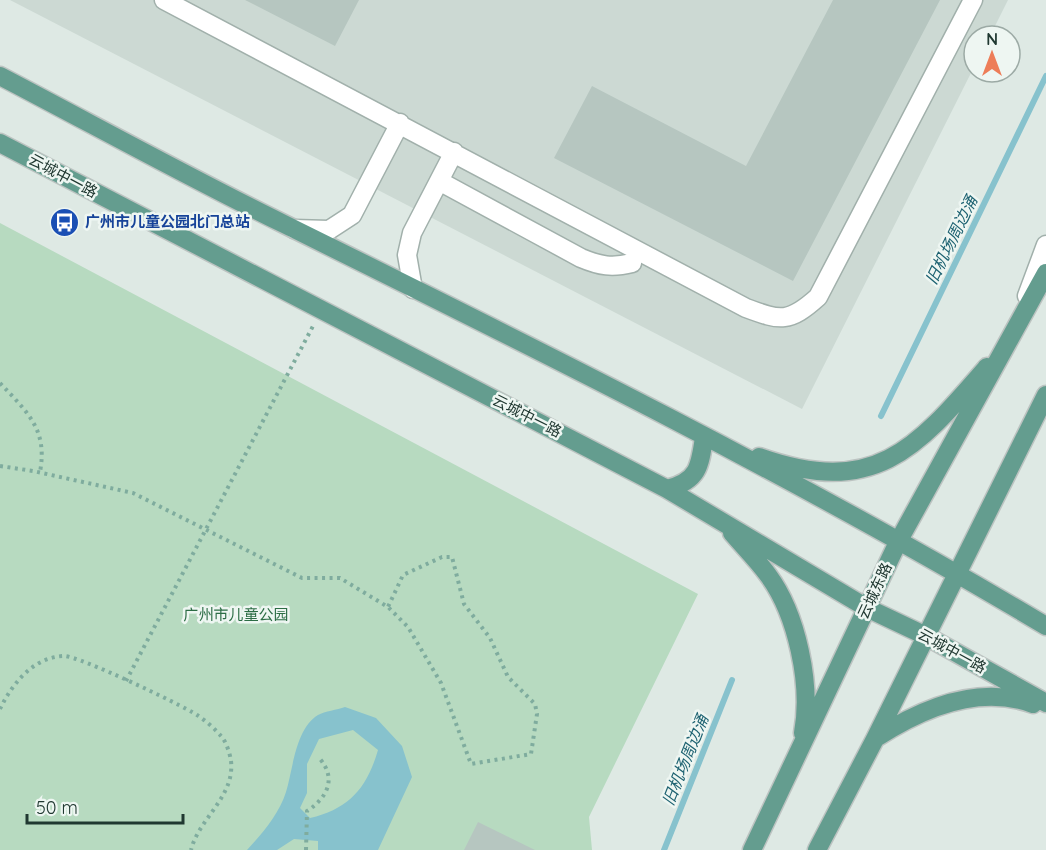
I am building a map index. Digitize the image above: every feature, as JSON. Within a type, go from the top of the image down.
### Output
[{"type":"main road","points":[[0,76],[294,229],[704,437],[957,573],[1046,626]]},
{"type":"main road","name":"云城中一路","points":[[0,143],[667,489],[867,608],[926,636],[1046,703]]},
{"type":"main road","name":"云城东路","points":[[752,850],[898,542],[1046,273]]},
{"type":"main road","points":[[704,437],[780,465],[840,472],[869,467],[922,438],[1011,338]]},
{"type":"main road","points":[[817,850],[875,740],[1046,395]]},
{"type":"main road","points":[[667,489],[681,485],[697,470],[704,437]]},
{"type":"main road","points":[[723,522],[769,575],[788,609],[796,635],[805,688],[806,717],[799,753]]},
{"type":"main road","points":[[875,740],[897,724],[921,713],[970,697],[1015,697],[1046,708]]},
{"type":"street","points":[[164,0],[746,308],[776,319],[801,312],[818,297],[973,0]]},
{"type":"street","points":[[294,229],[329,230],[351,215],[400,123]]},
{"type":"street","points":[[413,289],[407,255],[412,233],[454,152]]},
{"type":"street","points":[[439,181],[599,266],[616,267],[632,263]]},
{"type":"street","name":"云城东路","points":[[1011,338],[1046,245]]},
{"type":"path","points":[[126,681],[322,309]]},
{"type":"path","points":[[0,383],[34,422],[43,442],[40,472]]},
{"type":"path","points":[[0,466],[40,472],[133,493],[203,531],[302,578],[340,578],[388,607],[408,627],[441,683],[471,764],[531,754],[537,714],[535,704],[508,677],[490,638],[464,604],[452,557],[442,557],[403,575],[388,607]]},
{"type":"path","points":[[0,708],[8,693],[25,672],[44,662],[64,656],[91,664],[198,715],[223,737],[231,760],[230,781],[222,798],[195,834],[191,850]]},
{"type":"path","points":[[306,849],[306,811],[325,793],[330,777],[329,770],[320,759]]},
{"type":"shaded area","points":[[10,0],[1008,0],[996,24],[962,24],[962,84],[965,84],[802,409]]},
{"type":"green space","name":"广州市儿童公园","points":[[0,223],[698,594],[589,817],[592,850],[0,850]]},
{"type":"water","points":[[345,707],[376,718],[402,746],[412,777],[378,850],[318,850],[318,841],[294,839],[277,850],[247,850],[270,823],[283,800],[296,750],[310,721],[324,712]],"holes":[[[353,730],[378,750],[362,786],[346,803],[310,818],[300,808],[307,793],[307,764],[319,739]]]},
{"type":"building","points":[[245,0],[359,0],[335,46]]},
{"type":"building","points":[[833,0],[940,0],[793,281],[554,158],[592,86],[746,166]]},
{"type":"building","points":[[478,822],[535,850],[464,850]]},
{"type":"waterway","name":"旧机场周边涌","points":[[881,416],[1046,76]]},
{"type":"waterway","name":"旧机场周边涌","points":[[664,850],[732,680]]},
{"type":"place","name":"广州市儿童公园北门总站","points":[[64,222]]}]
